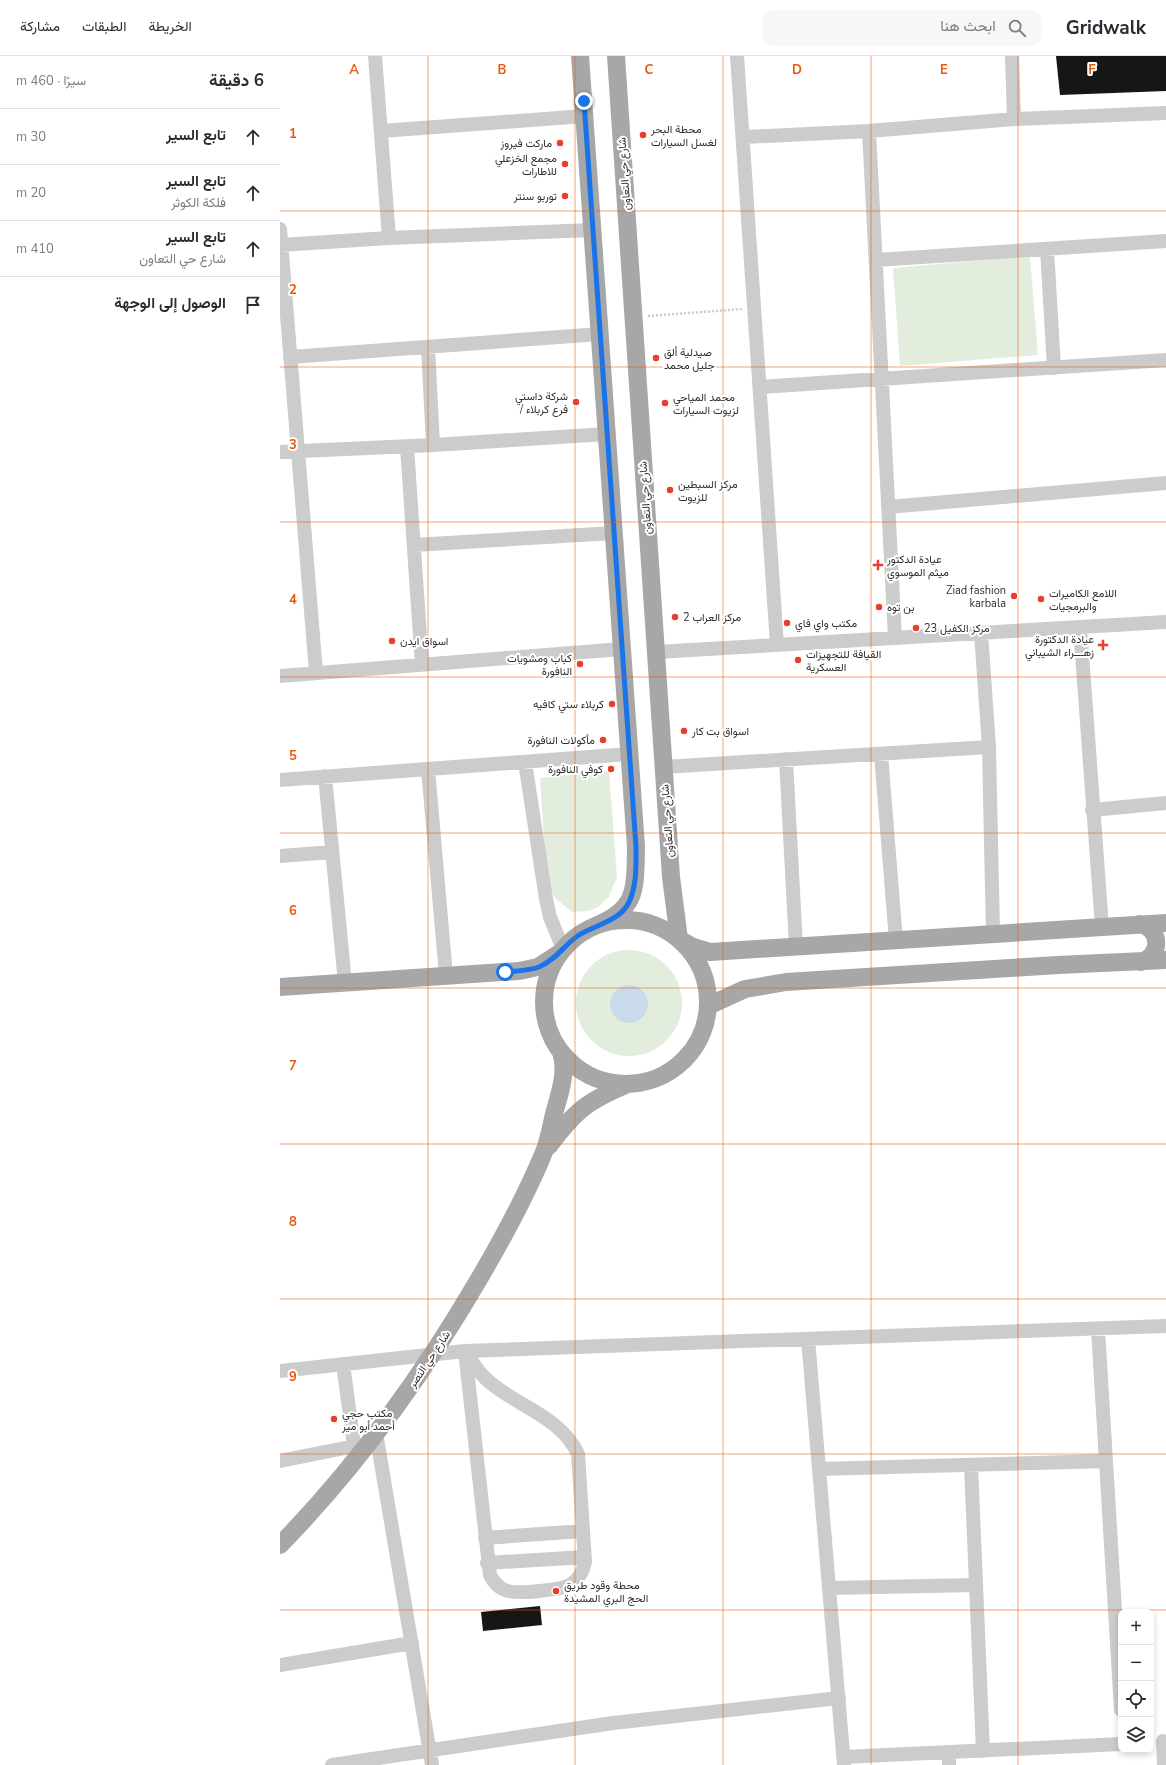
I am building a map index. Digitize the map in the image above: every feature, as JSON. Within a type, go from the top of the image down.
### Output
[{"type":"main road","points":[[280,987],[519,971],[542,965],[552,960],[578,936],[595,926],[611,920],[623,911],[628,904],[634,883],[636,847],[580,56]]},
{"type":"main road","name":"شارع حي التعاون","points":[[616,56],[671,877],[679,939]]},
{"type":"main road","points":[[595,926],[630,920],[648,922],[664,929],[693,947],[710,952],[1166,923]]},
{"type":"main road","points":[[1140,924],[1146,926],[1154,934],[1157,945],[1152,956],[1141,962]]},
{"type":"main road","points":[[544,1151],[577,1112],[600,1096],[629,1084],[649,1080],[668,1072],[684,1060],[696,1044],[704,1026],[708,1006],[708,991],[701,969],[690,950],[679,939]]},
{"type":"main road","points":[[544,1151],[562,1082],[564,1061],[561,1052],[548,1028],[545,1014],[545,991],[549,973],[564,949]]},
{"type":"main road","points":[[708,1006],[745,988],[786,982],[1058,965],[1166,960]]},
{"type":"main road","points":[[519,971],[534,973],[541,979],[545,991]]},
{"type":"main road","points":[[561,1052],[580,1070],[591,1076],[616,1083],[629,1084]]},
{"type":"main road","name":"شارع حي النصر","points":[[280,1544],[324,1498],[355,1453],[376,1434],[435,1353],[510,1225],[544,1151]]},
{"type":"street","points":[[375,56],[389,238]]},
{"type":"street","points":[[737,56],[744,137],[777,645]]},
{"type":"street","points":[[1012,56],[1014,118]]},
{"type":"street","points":[[744,137],[869,131],[1014,118],[1166,113]]},
{"type":"street","points":[[381,131],[585,116]]},
{"type":"street","points":[[869,131],[895,638]]},
{"type":"street","points":[[280,229],[316,673]]},
{"type":"street","points":[[281,245],[389,238],[593,230]]},
{"type":"street","points":[[876,260],[1166,241]]},
{"type":"street","points":[[1047,249],[1054,368]]},
{"type":"street","points":[[290,357],[600,334]]},
{"type":"street","points":[[428,347],[433,446]]},
{"type":"street","points":[[760,387],[1166,360]]},
{"type":"street","points":[[280,452],[433,446],[607,434]]},
{"type":"street","points":[[407,447],[422,665]]},
{"type":"street","points":[[888,507],[1166,483]]},
{"type":"street","points":[[414,545],[614,533]]},
{"type":"street","points":[[656,652],[1166,622]]},
{"type":"street","points":[[1080,627],[1092,810],[1102,927]]},
{"type":"street","points":[[981,633],[989,747],[993,934]]},
{"type":"street","points":[[280,676],[622,649]]},
{"type":"street","points":[[664,767],[989,747]]},
{"type":"street","points":[[280,780],[630,754]]},
{"type":"street","points":[[881,754],[896,941]]},
{"type":"street","points":[[786,759],[796,947]]},
{"type":"street","points":[[526,762],[546,899],[550,917],[564,949]]},
{"type":"street","points":[[428,769],[446,976]]},
{"type":"street","points":[[325,776],[345,983]]},
{"type":"street","points":[[1092,810],[1166,803]]},
{"type":"street","points":[[280,856],[332,852]]},
{"type":"street","points":[[280,1371],[435,1353],[465,1351],[1166,1326]]},
{"type":"street","points":[[1098,1329],[1119,1681]]},
{"type":"street","points":[[808,1339],[844,1761],[949,1759],[983,1751],[1118,1744]]},
{"type":"street","points":[[465,1351],[486,1379],[547,1419],[573,1443],[578,1454],[585,1557],[581,1574],[571,1584],[564,1587],[518,1592],[504,1590],[498,1586],[490,1575],[487,1563],[465,1351]]},
{"type":"street","points":[[280,1461],[355,1453],[343,1364]]},
{"type":"street","points":[[376,1434],[432,1765]]},
{"type":"street","points":[[819,1469],[1106,1461]]},
{"type":"street","points":[[971,1465],[983,1751]]},
{"type":"street","points":[[485,1538],[583,1531]]},
{"type":"street","points":[[487,1563],[585,1557]]},
{"type":"street","points":[[829,1588],[976,1585]]},
{"type":"street","points":[[280,1665],[412,1643]]},
{"type":"street","points":[[332,1765],[613,1723],[839,1698]]},
{"type":"street","points":[[1160,1741],[1164,1765]]},
{"type":"path","points":[[633,317],[755,308]]},
{"type":"green space","points":[[1030,256],[1038,355],[900,366],[893,268]]},
{"type":"green space","points":[[609,770],[617,877],[608,898],[598,907],[588,911],[572,912],[555,898],[547,887],[540,778]]},
{"type":"green space","points":[[629,950],[649,954],[667,965],[678,983],[682,1003],[678,1023],[667,1041],[649,1052],[629,1056],[609,1052],[591,1041],[580,1023],[576,1003],[580,983],[591,965],[609,954]]},
{"type":"water","points":[[629,985],[642,991],[648,1004],[642,1017],[629,1023],[616,1017],[610,1004],[616,991]]},
{"type":"building","points":[[1056,56],[1166,56],[1166,91],[1060,95]]},
{"type":"building","points":[[540,1606],[542,1625],[483,1631],[481,1612]]},
{"type":"place","name":"محطة البحر لغسل السيارات","points":[[643,135]]},
{"type":"place","name":"ماركت فيروز","points":[[560,143]]},
{"type":"place","name":"مجمع الخزعلي للاطارات","points":[[565,164]]},
{"type":"place","name":"توربو سنتر","points":[[565,196]]},
{"type":"place","name":"صيدلية ألق جليل محمد","points":[[656,358]]},
{"type":"place","name":"شركة داستي / فرع كربلاء","points":[[576,402]]},
{"type":"place","name":"محمد المياحي لزيوت السيارات","points":[[665,403]]},
{"type":"place","name":"مركز السبطين للزيوت","points":[[670,490]]},
{"type":"place","name":"عيادة الدكتور ميثم الموسوي","points":[[878,565]]},
{"type":"place","name":"Ziad fashion karbala","points":[[1014,596]]},
{"type":"place","name":"اللامع الكاميرات والبرمجيات","points":[[1041,599]]},
{"type":"place","name":"بن توه","points":[[879,607]]},
{"type":"place","name":"مركز العراب 2","points":[[675,617]]},
{"type":"place","name":"مكتب واي فاي","points":[[787,623]]},
{"type":"place","name":"مركز الكفيل 23","points":[[916,628]]},
{"type":"place","name":"اسواق ايدن","points":[[392,641]]},
{"type":"place","name":"عيادة الدكتورة زهـــراء الشيباني","points":[[1103,645]]},
{"type":"place","name":"القيافة للتجهيزات العسكرية","points":[[798,660]]},
{"type":"place","name":"كباب ومشويات النافورة","points":[[580,664]]},
{"type":"place","name":"كربلاء ستي كافيه","points":[[612,704]]},
{"type":"place","name":"اسواق بت كار","points":[[684,731]]},
{"type":"place","name":"مأكولات النافورة","points":[[603,740]]},
{"type":"place","name":"كوفي النافورة","points":[[611,769]]},
{"type":"place","name":"مكتب حجي أحمد أبو مير","points":[[334,1419]]},
{"type":"place","name":"محطة وقود طريق الحج البري المشيدة","points":[[556,1591]]},
{"type":"route","points":[[505,972],[531,969],[552,960],[578,936],[595,926],[611,920],[623,911],[632,894],[636,871],[636,847],[584,101]]}]
